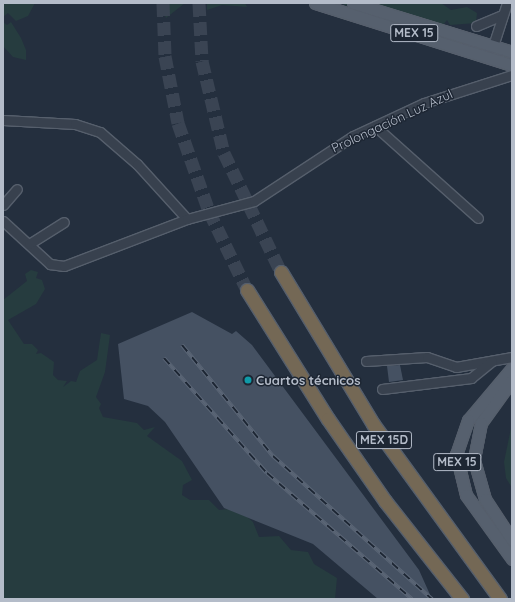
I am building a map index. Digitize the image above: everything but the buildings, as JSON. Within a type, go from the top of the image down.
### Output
[{"type":"highway","name":"MEX 15D","points":[[281,272],[372,424],[500,599]]},
{"type":"highway","name":"MEX 15D","points":[[247,290],[354,456],[462,599]]},
{"type":"main road","name":"MEX 15","points":[[315,3],[512,65]]},
{"type":"main road","name":"MEX 15","points":[[353,3],[505,48]]},
{"type":"main road","name":"MEX 15","points":[[512,368],[468,420],[456,454],[466,495],[512,559]]},
{"type":"main road","name":"MEX 15","points":[[512,380],[481,423],[474,460],[485,499],[512,540]]},
{"type":"street","points":[[505,48],[502,15],[507,3]]},
{"type":"street","points":[[476,26],[502,15]]},
{"type":"street","name":"Prolongación Luz Azul","points":[[3,220],[50,264],[64,266],[186,219],[254,201],[319,155],[375,126],[456,91],[512,75]]},
{"type":"street","points":[[3,120],[75,124],[100,132],[132,160],[186,219]]},
{"type":"street","points":[[375,126],[478,218]]},
{"type":"street","points":[[3,205],[17,189]]},
{"type":"street","points":[[29,244],[64,222]]},
{"type":"street","points":[[366,361],[427,357],[456,367],[512,357]]},
{"type":"street","points":[[382,389],[471,378],[493,360]]},
{"type":"green space","points":[[3,3],[35,3],[28,16],[16,21],[8,13],[3,17]]},
{"type":"green space","points":[[159,3],[185,3],[166,18]]},
{"type":"green space","points":[[207,3],[245,3],[247,7],[222,5],[207,10]]},
{"type":"green space","points":[[340,3],[441,3],[451,10],[467,7],[477,13],[476,23],[450,25],[447,20],[442,26],[429,27],[415,34]]},
{"type":"green space","points":[[3,22],[7,25],[11,22],[21,38],[26,50],[26,60],[13,57],[3,46]]},
{"type":"green space","points":[[31,270],[38,272],[36,278],[42,280],[45,289],[36,304],[8,320],[24,344],[32,344],[38,350],[36,354],[41,353],[54,362],[53,375],[58,380],[67,381],[63,387],[71,381],[76,382],[80,371],[97,360],[101,333],[110,335],[105,372],[96,397],[101,404],[99,408],[103,417],[137,423],[144,430],[155,427],[147,436],[182,461],[192,480],[183,485],[182,495],[190,500],[209,500],[219,510],[237,508],[253,522],[259,537],[279,536],[291,550],[308,552],[314,564],[337,578],[335,599],[3,599],[3,300],[27,281],[25,274]]},
{"type":"green space","points":[[512,423],[512,488],[506,478],[504,462]]},
{"type":"tunnel","points":[[163,3],[165,56],[178,123],[209,211],[247,290]]},
{"type":"tunnel","points":[[199,3],[202,61],[224,153],[281,272]]},
{"type":"railway","points":[[182,345],[273,456],[432,599]]},
{"type":"railway","points":[[164,358],[267,473],[412,599]]},
{"type":"place","name":"Cuartos técnicos","points":[[248,380]]}]
